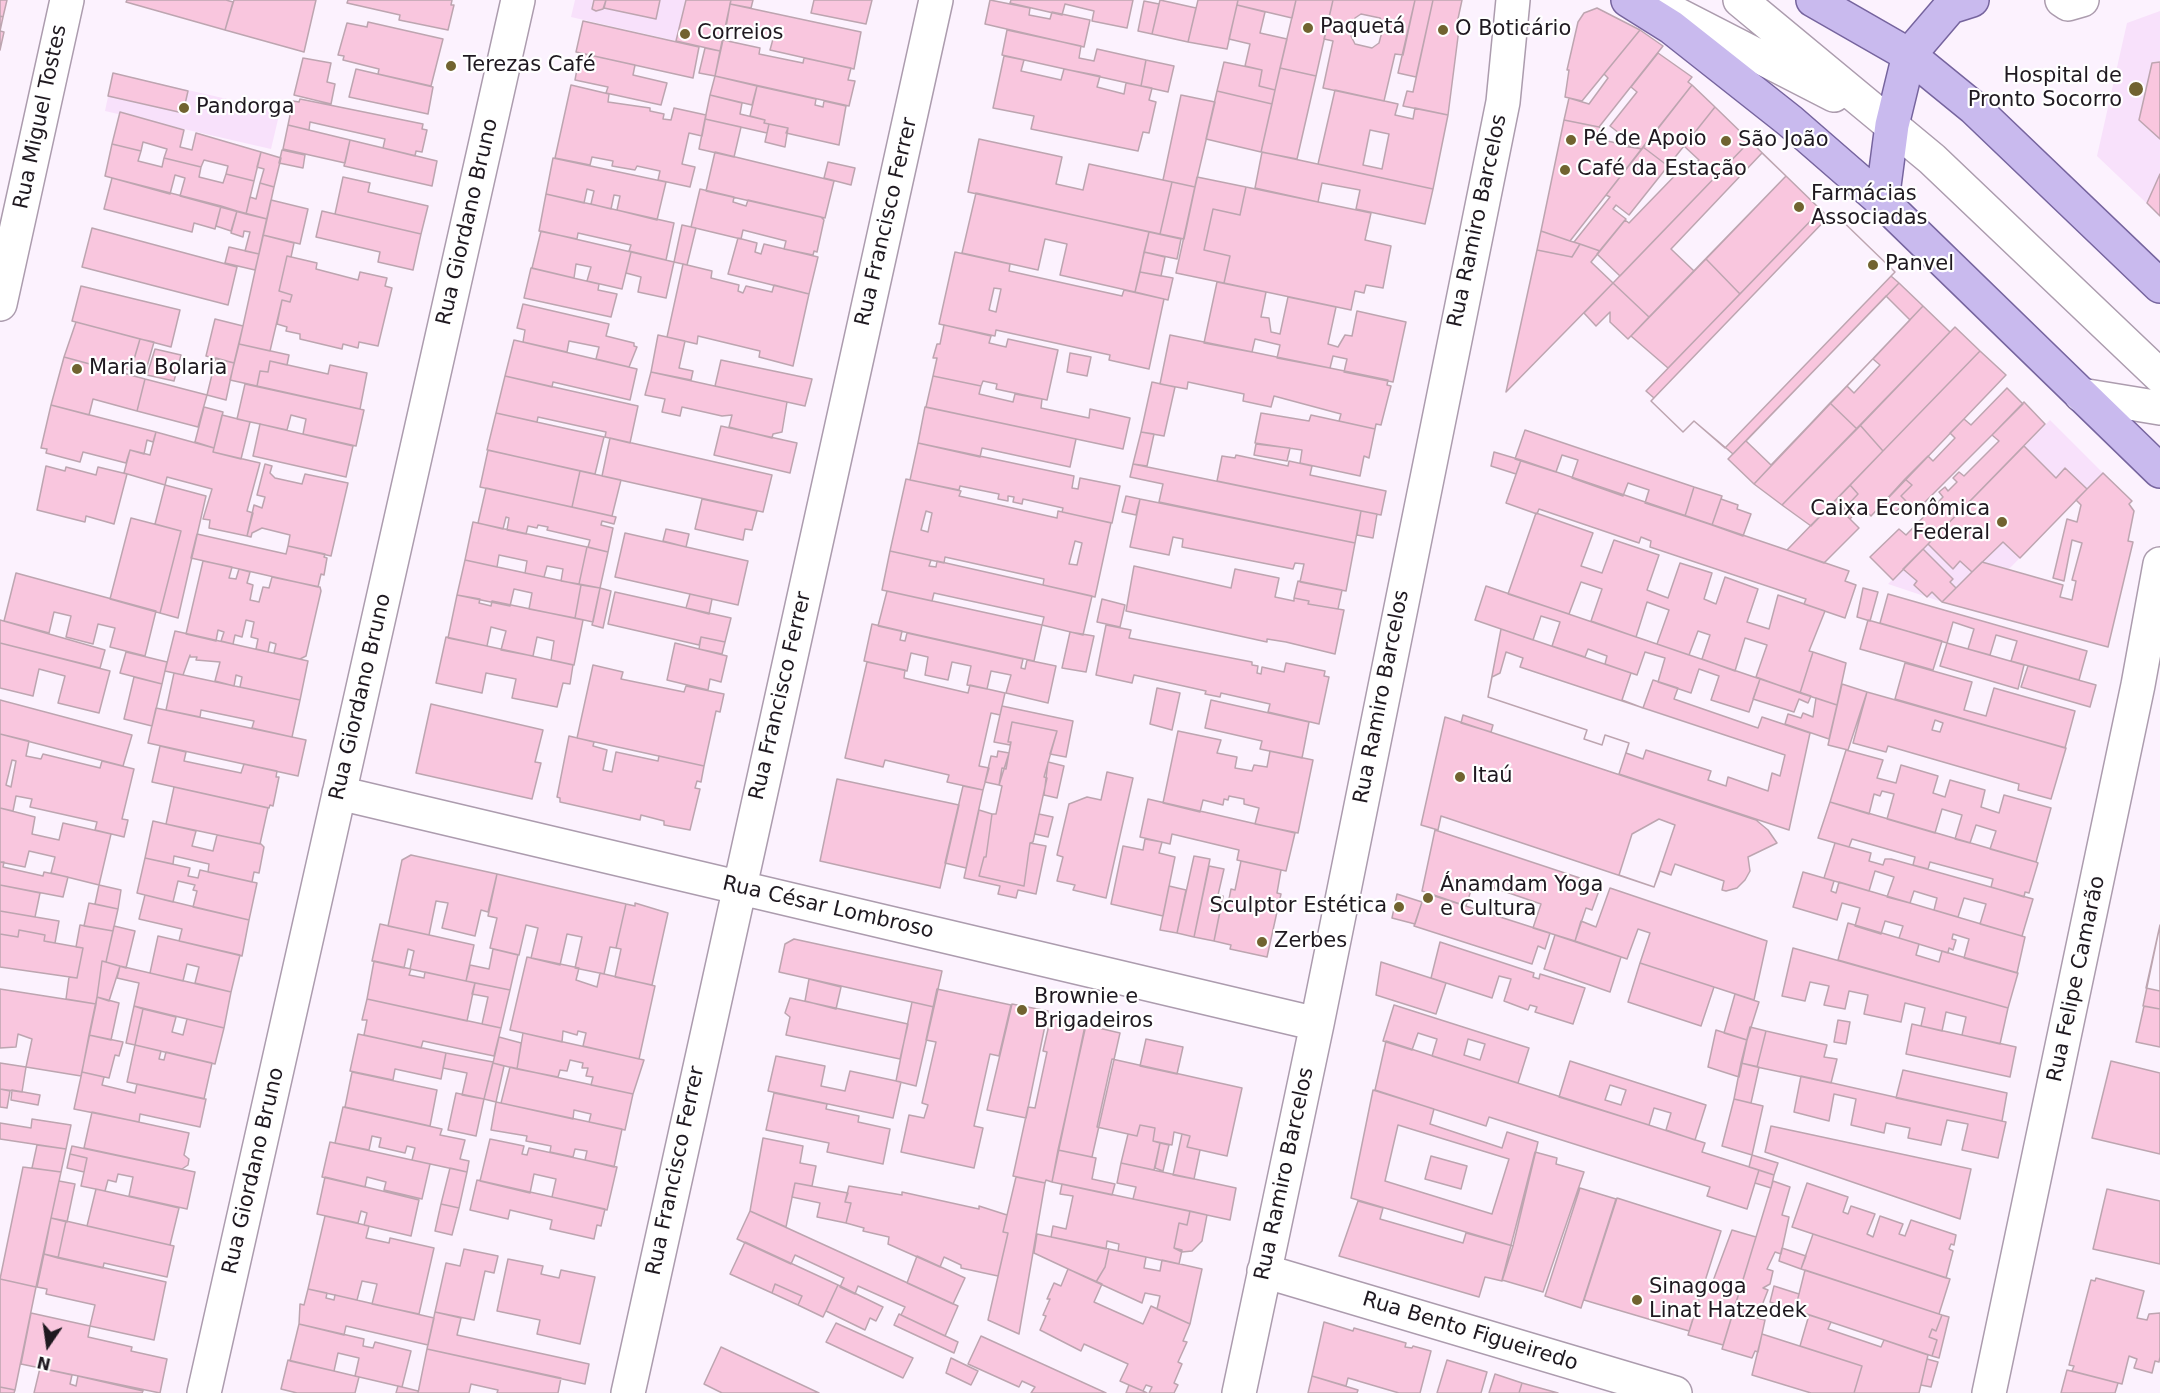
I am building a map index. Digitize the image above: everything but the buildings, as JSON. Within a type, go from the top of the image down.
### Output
[{"type":"main road","points":[[1628,0],[1671,27],[1790,121],[1882,201],[2160,471]]},
{"type":"main road","points":[[1813,0],[1909,55],[1974,108],[2160,286]]},
{"type":"main road","points":[[1882,201],[1892,125],[1909,55],[1950,7],[1972,0]]},
{"type":"street","name":"Rua Miguel Tostes","points":[[0,304],[67,0]]},
{"type":"street","name":"Rua Giordano Bruno","points":[[204,1393],[518,0]]},
{"type":"street","name":"Rua Francisco Ferrer","points":[[628,1393],[738,887],[936,0]]},
{"type":"street","name":"Rua Ramiro Barcelos","points":[[1239,1393],[1317,1024],[1503,102],[1513,0]]},
{"type":"street","points":[[1649,0],[1892,125]]},
{"type":"street","points":[[1697,0],[1892,125]]},
{"type":"street","points":[[1740,0],[1932,159],[2160,376]]},
{"type":"street","points":[[2062,0],[2068,4],[2082,0]]},
{"type":"street","points":[[2081,395],[2160,408]]},
{"type":"street","name":"Rua Felipe Camarão","points":[[1989,1393],[2138,685],[2160,564]]},
{"type":"street","name":"Rua César Lombroso","points":[[339,793],[1317,1024]]},
{"type":"street","name":"Rua Bento Figueiredo","points":[[1264,1271],[1675,1393]]},
{"type":"shaded area","name":"Correios","points":[[575,0],[732,0],[720,51],[571,17]]},
{"type":"shaded area","name":"Hospital de Pronto Socorro","points":[[2160,11],[2160,216],[2097,156],[2127,23]]},
{"type":"shaded area","name":"Pandorga","points":[[113,73],[280,111],[271,149],[105,111]]},
{"type":"shaded area","name":"Caixa Econômica Federal","points":[[2050,420],[2103,473],[2009,569],[1982,562],[1942,602],[1888,584]]},
{"type":"place","name":"Paquetá","points":[[1308,28]]},
{"type":"place","name":"O Boticário","points":[[1443,30]]},
{"type":"place","name":"Correios","points":[[685,34]]},
{"type":"place","name":"Terezas Café","points":[[451,66]]},
{"type":"place","name":"Hospital de Pronto Socorro","points":[[2136,89]]},
{"type":"place","name":"Pandorga","points":[[184,108]]},
{"type":"place","name":"Pé de Apoio","points":[[1571,140]]},
{"type":"place","name":"São João","points":[[1726,141]]},
{"type":"place","name":"Café da Estação","points":[[1565,170]]},
{"type":"place","name":"Farmácias Associadas","points":[[1799,207]]},
{"type":"place","name":"Panvel","points":[[1873,265]]},
{"type":"place","name":"Maria Bolaria","points":[[77,369]]},
{"type":"place","name":"Caixa Econômica Federal","points":[[2002,522]]},
{"type":"place","name":"Itaú","points":[[1460,777]]},
{"type":"place","name":"Ánamdam Yoga e Cultura","points":[[1428,898]]},
{"type":"place","name":"Sculptor Estética","points":[[1399,907]]},
{"type":"place","name":"Zerbes","points":[[1262,942]]},
{"type":"place","name":"Brownie e Brigadeiros","points":[[1022,1010]]},
{"type":"place","name":"Sinagoga Linat Hatzedek","points":[[1637,1300]]}]
